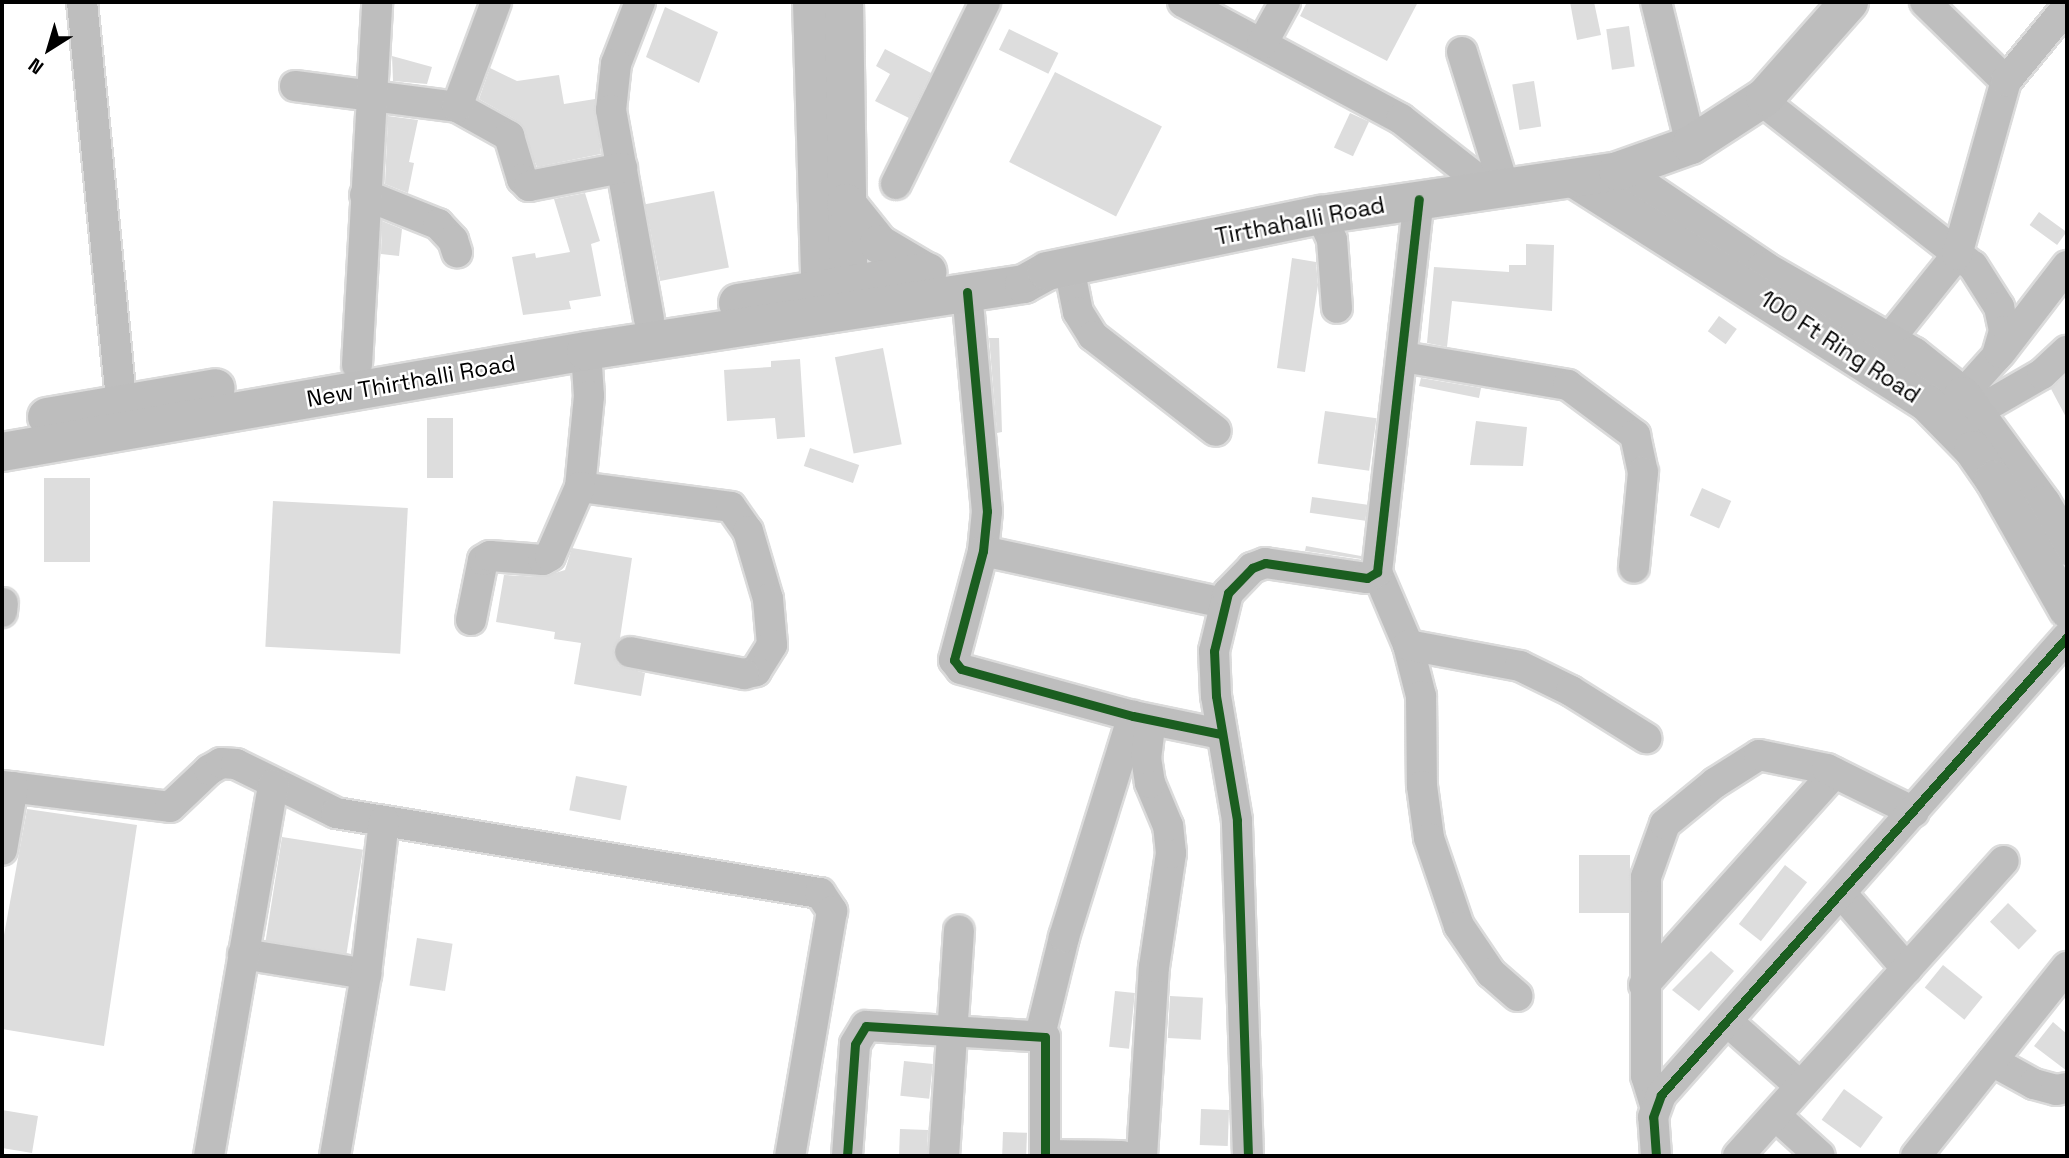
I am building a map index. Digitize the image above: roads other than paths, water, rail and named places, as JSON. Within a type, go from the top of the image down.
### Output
[{"type":"highway","points":[[812,2],[817,228],[834,300]]},
{"type":"highway","points":[[834,300],[846,203],[844,2]]},
{"type":"highway","name":"Tirthahalli Road","points":[[834,300],[967,292],[1024,284],[1058,269],[1321,215],[1497,188],[1576,180],[1618,171],[1691,145],[1761,100],[1841,5]]},
{"type":"highway","points":[[846,203],[879,244],[926,272]]},
{"type":"highway","points":[[764,299],[782,283],[817,228]]},
{"type":"highway","points":[[2,426],[121,403],[764,299],[834,300],[926,272],[1019,264],[1058,269]]},
{"type":"highway","name":"New Thirthalli Road","points":[[2,452],[586,352],[834,300]]},
{"type":"main road","name":"100 Ft Ring Road","points":[[1618,171],[1764,270],[1887,342],[1969,403],[2067,547]]},
{"type":"main road","name":"100 Ft Ring Road","points":[[1576,180],[1927,403],[1972,449],[1993,479],[2067,609]]},
{"type":"street","points":[[82,2],[121,403]]},
{"type":"street","points":[[357,365],[377,2]]},
{"type":"street","points":[[457,107],[496,2]]},
{"type":"street","points":[[640,2],[616,64],[611,110],[649,319]]},
{"type":"street","points":[[896,184],[985,2]]},
{"type":"street","points":[[1183,2],[1401,118],[1497,188]]},
{"type":"street","points":[[1262,44],[1285,2]]},
{"type":"street","points":[[1656,2],[1691,145]]},
{"type":"street","points":[[1925,2],[2006,81]]},
{"type":"street","points":[[1887,342],[1957,255],[2006,81],[2067,7]]},
{"type":"street","points":[[1462,52],[1497,188]]},
{"type":"street","points":[[295,86],[371,93],[457,107],[509,136],[522,179],[528,186],[622,169]]},
{"type":"street","points":[[1761,100],[1973,266],[1999,307],[2004,331],[1997,356]]},
{"type":"street","points":[[365,195],[438,224],[453,240],[457,251]]},
{"type":"street","points":[[1419,199],[1377,572],[1408,645],[1421,696],[1422,786],[1429,838],[1459,926],[1491,973],[1517,996]]},
{"type":"street","points":[[1321,215],[1332,240],[1337,308]]},
{"type":"street","points":[[1969,403],[1997,356],[2067,266]]},
{"type":"street","points":[[1058,269],[1078,312],[1093,336],[1216,431]]},
{"type":"street","points":[[967,292],[987,478],[983,551],[954,649],[954,660],[961,669],[1142,718],[1221,734]]},
{"type":"street","points":[[1969,403],[2042,374],[2067,351]]},
{"type":"street","points":[[471,620],[483,560],[490,556],[543,560],[550,556],[580,488],[589,396],[586,352]]},
{"type":"street","points":[[1403,357],[1568,385],[1635,435],[1643,472],[1634,568]]},
{"type":"street","points":[[580,488],[731,507],[748,531],[768,599],[772,645],[756,671],[744,674],[630,652]]},
{"type":"street","points":[[983,551],[1223,603]]},
{"type":"street","points":[[1248,1156],[1237,820],[1221,734],[1214,651],[1223,603],[1238,580],[1265,563],[1367,578],[1377,572]]},
{"type":"street","points":[[1655,1105],[2067,637]]},
{"type":"street","points":[[1408,645],[1520,666],[1571,691],[1646,738]]},
{"type":"street","points":[[1040,1035],[1065,937],[1142,718]]},
{"type":"street","points":[[1142,718],[1150,783],[1168,827],[1171,853],[1154,967],[1142,1156]]},
{"type":"street","points":[[1656,1156],[1655,1105],[1646,1076],[1646,877],[1665,824],[1715,783],[1759,755],[1834,773],[1914,812]]},
{"type":"street","points":[[2,850],[7,786],[170,807],[221,763],[244,766],[273,784],[336,813],[820,893],[832,911],[790,1156]]},
{"type":"street","points":[[1644,985],[1834,773]]},
{"type":"street","points":[[209,1156],[273,784]]},
{"type":"street","points":[[335,1156],[366,974],[384,821]]},
{"type":"street","points":[[1738,1156],[2004,861]]},
{"type":"street","points":[[1842,894],[1907,969]]},
{"type":"street","points":[[944,1156],[959,930]]},
{"type":"street","points":[[243,954],[366,974]]},
{"type":"street","points":[[1916,1156],[2067,967]]},
{"type":"street","points":[[1728,1023],[1800,1086]]},
{"type":"street","points":[[847,1156],[858,1035],[866,1026],[1040,1035],[1047,1044],[1045,1156],[1122,1156]]},
{"type":"street","points":[[1992,1061],[2034,1084],[2056,1090],[2067,1088]]},
{"type":"street","points":[[1776,1116],[1820,1156]]}]
